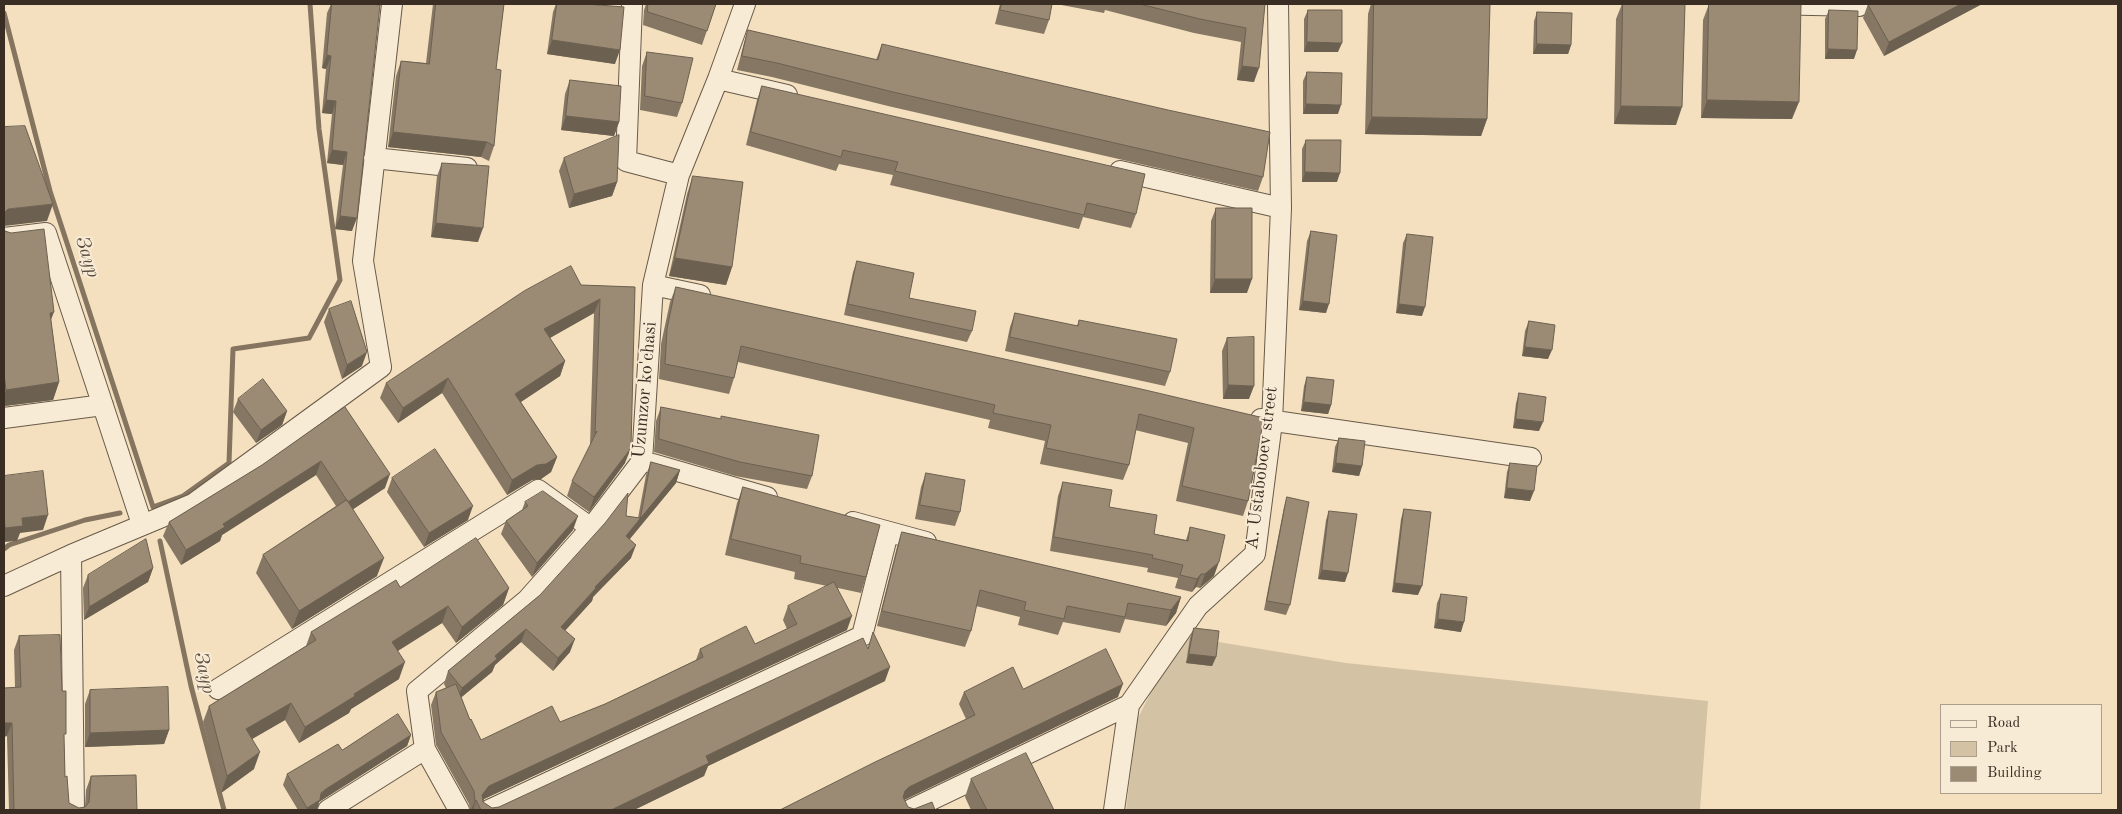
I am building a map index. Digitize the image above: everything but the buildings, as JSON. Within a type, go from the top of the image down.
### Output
[{"type":"street","points":[[4,586],[142,524],[193,504],[381,367],[363,262],[392,4]]},
{"type":"street","name":"Uzumzor ko'chasi","points":[[459,810],[425,749],[417,691],[527,600],[591,528],[642,461],[654,285],[679,175],[718,79],[745,4]]},
{"type":"street","name":"A. Ustaboboev street","points":[[910,810],[1129,705],[1198,606],[1255,554],[1272,422],[1281,208],[1278,4]]},
{"type":"street","points":[[1766,4],[1859,6],[1862,4]]},
{"type":"street","points":[[625,8],[626,161],[679,175]]},
{"type":"street","points":[[718,79],[805,99]]},
{"type":"street","points":[[374,158],[480,169]]},
{"type":"street","points":[[1106,168],[1281,208]]},
{"type":"street","points":[[4,238],[46,233],[142,524]]},
{"type":"street","points":[[654,285],[721,300]]},
{"type":"street","points":[[4,418],[103,405]]},
{"type":"street","points":[[1243,415],[1272,422],[1531,458]]},
{"type":"street","points":[[642,461],[784,502]]},
{"type":"street","points":[[218,689],[538,490],[591,528]]},
{"type":"street","points":[[831,516],[946,546]]},
{"type":"street","points":[[489,810],[862,636],[888,532]]},
{"type":"street","points":[[71,555],[74,810]]},
{"type":"street","points":[[1178,601],[1198,606]]},
{"type":"street","points":[[1114,810],[1129,705]]},
{"type":"street","points":[[328,810],[425,749]]},
{"type":"green space","points":[[1188,637],[1346,663],[1708,701],[1700,810],[1126,810],[1137,720],[1160,674]]},
{"type":"waterway","points":[[4,13],[50,191],[153,507],[183,496],[229,463],[233,349],[309,338],[340,280],[319,129],[310,4]]},
{"type":"waterway","points":[[4,549],[9,545],[85,520],[120,513]]},
{"type":"waterway","name":"Заур","points":[[160,541],[191,686],[224,810]]}]
